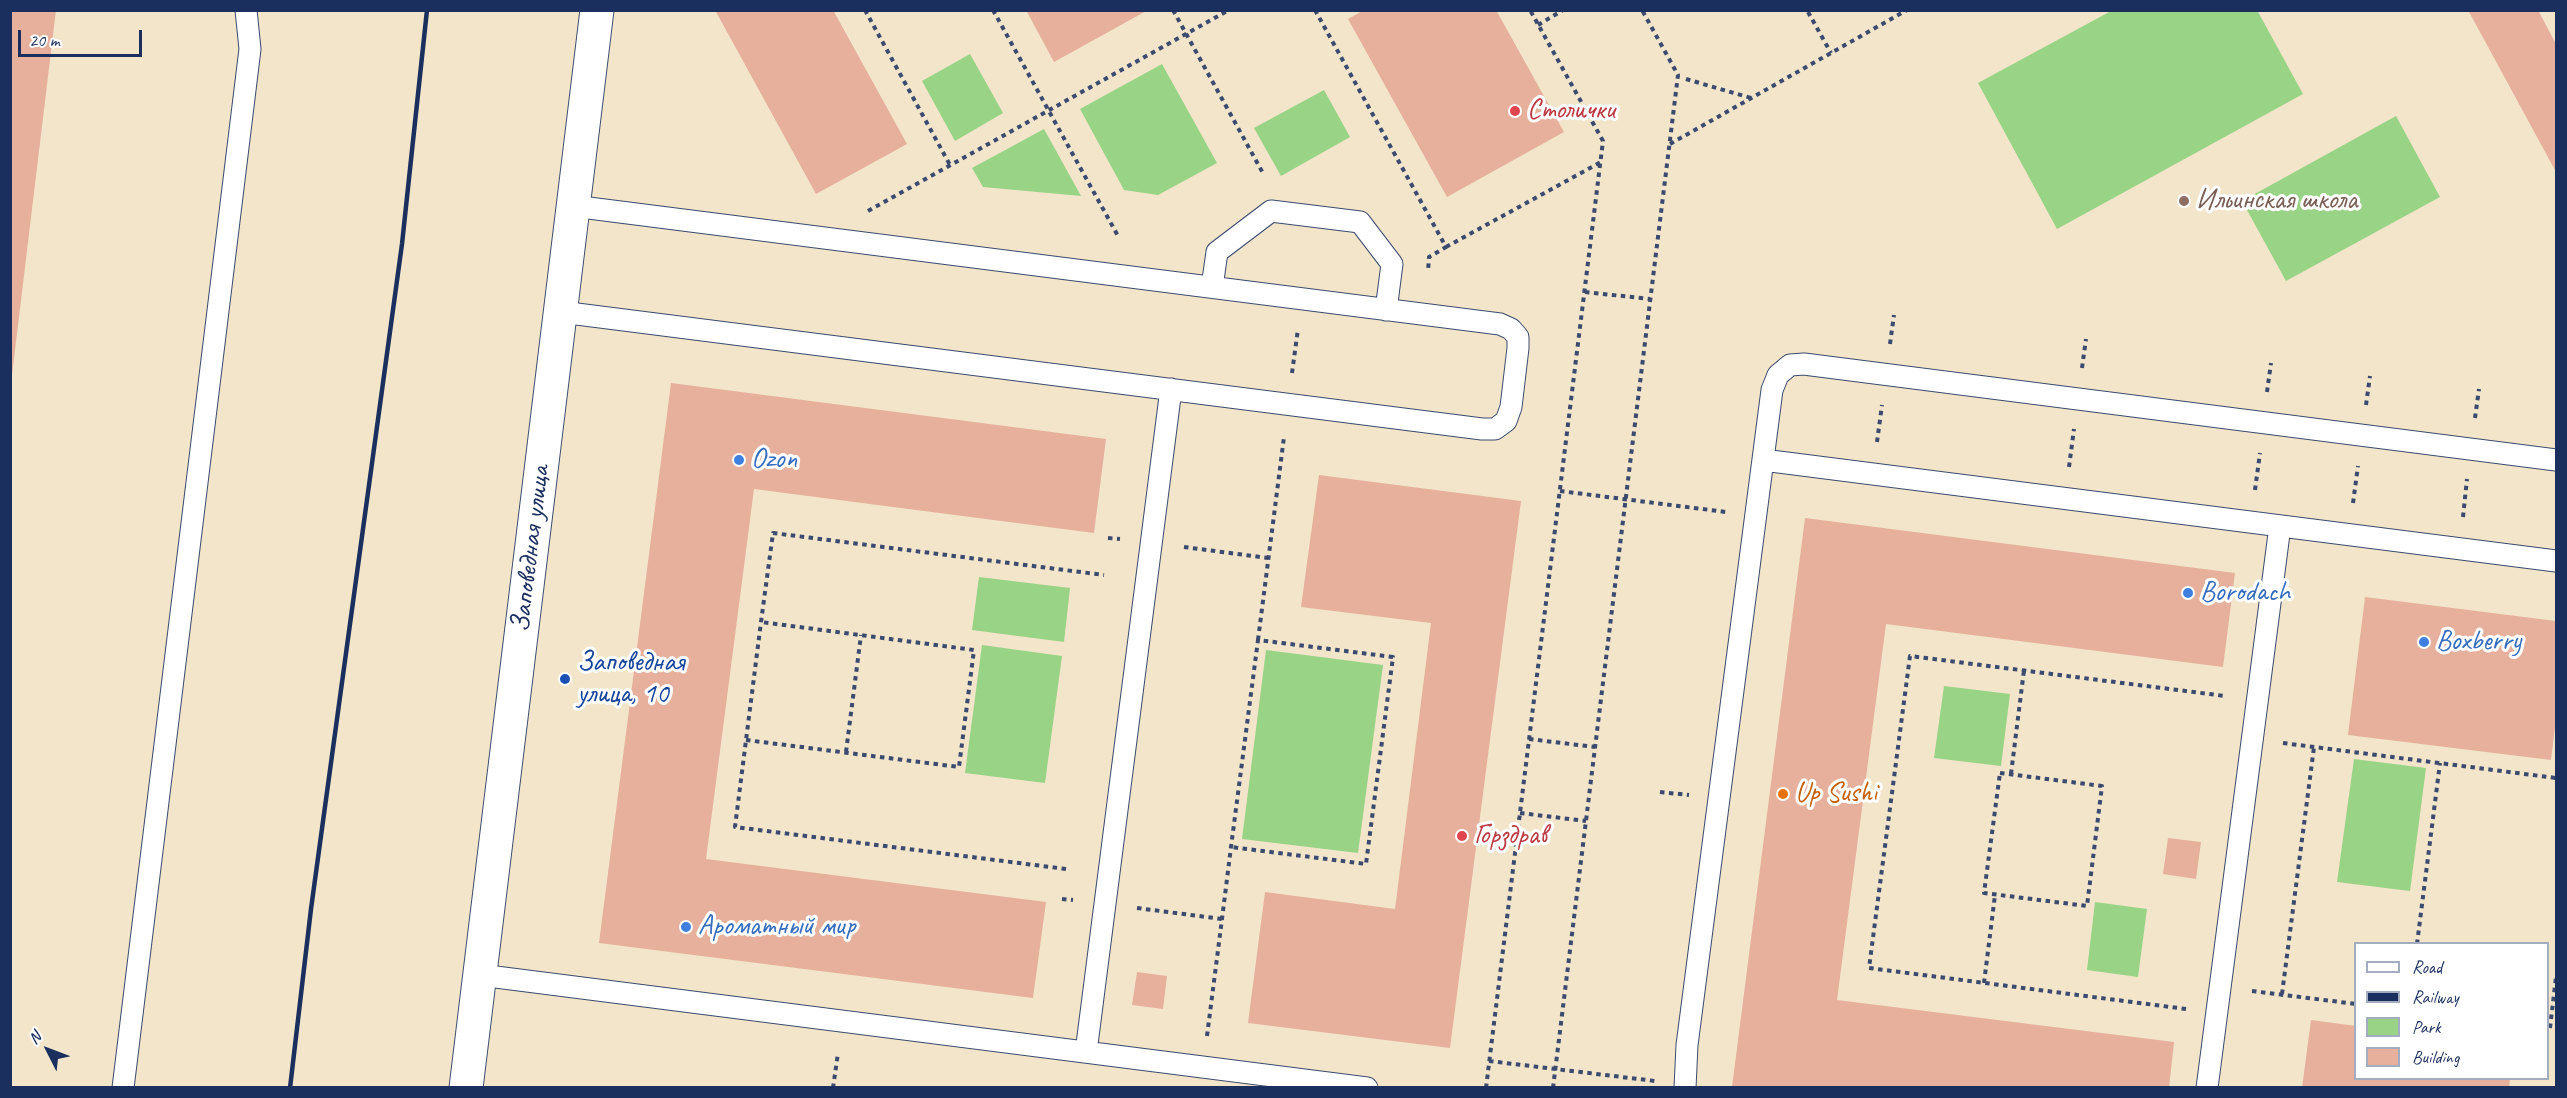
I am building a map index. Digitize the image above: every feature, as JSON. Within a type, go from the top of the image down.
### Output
[{"type":"street","name":"Заповедная улица","points":[[466,1088],[597,10]]},
{"type":"lane","points":[[123,1088],[250,49],[246,10]]},
{"type":"lane","points":[[561,312],[1482,429],[1495,429],[1506,421],[1511,407],[1518,348],[1518,337],[1511,328],[1500,324],[573,206]]},
{"type":"lane","points":[[1212,287],[1217,252],[1271,211],[1360,222],[1392,264],[1386,310]]},
{"type":"lane","points":[[1685,1086],[1687,1045],[1772,390],[1778,375],[1790,365],[1804,364],[2556,460]]},
{"type":"lane","points":[[1086,1052],[1171,389]]},
{"type":"lane","points":[[1762,460],[2556,561]]},
{"type":"lane","points":[[2207,1088],[2280,526]]},
{"type":"lane","points":[[480,975],[1367,1088]]},
{"type":"path","points":[[865,10],[950,165]]},
{"type":"path","points":[[993,10],[1118,236]]},
{"type":"path","points":[[1173,10],[1264,175]]},
{"type":"path","points":[[820,237],[1229,10]]},
{"type":"path","points":[[1315,10],[1446,247]]},
{"type":"path","points":[[1486,1088],[1603,141],[1530,10]]},
{"type":"path","points":[[1538,25],[1563,10]]},
{"type":"path","points":[[1553,1088],[1678,75],[1642,10]]},
{"type":"path","points":[[1670,144],[1908,10]]},
{"type":"path","points":[[1808,12],[1831,53]]},
{"type":"path","points":[[1686,79],[1752,98]]},
{"type":"path","points":[[1428,272],[1429,257],[1601,162]]},
{"type":"path","points":[[1585,292],[1650,299]]},
{"type":"path","points":[[1203,1067],[1302,299]]},
{"type":"path","points":[[1560,491],[1755,515]]},
{"type":"path","points":[[1066,869],[735,827],[761,622],[773,533],[1104,575]]},
{"type":"path","points":[[1108,538],[1269,558]]},
{"type":"path","points":[[746,740],[959,767],[974,650],[761,622]]},
{"type":"path","points":[[846,752],[861,635]]},
{"type":"path","points":[[1231,847],[1366,864],[1393,657],[1258,640]]},
{"type":"path","points":[[2158,1005],[1869,968],[1910,656],[2198,693]]},
{"type":"path","points":[[2011,774],[2024,670]]},
{"type":"path","points":[[1529,739],[1595,747]]},
{"type":"path","points":[[2282,994],[2314,747]]},
{"type":"path","points":[[2345,751],[2556,778]]},
{"type":"path","points":[[2416,942],[2440,763]]},
{"type":"path","points":[[2000,773],[2011,774],[2102,786],[2087,906],[1984,893],[2000,773]]},
{"type":"path","points":[[1520,813],[1586,821]]},
{"type":"path","points":[[1984,983],[1995,895]]},
{"type":"path","points":[[1062,899],[1222,920]]},
{"type":"path","points":[[2556,977],[2549,1028],[2556,1029]]},
{"type":"path","points":[[2313,998],[2354,1004]]},
{"type":"path","points":[[1489,1061],[1685,1086]]},
{"type":"green space","points":[[2257,10],[2303,94],[2057,229],[1978,83],[2111,11]]},
{"type":"green space","points":[[970,54],[1003,113],[955,141],[922,81]]},
{"type":"green space","points":[[1162,64],[1217,163],[1158,195],[1124,190],[1080,109]]},
{"type":"green space","points":[[1324,90],[1350,137],[1281,176],[1254,128]]},
{"type":"green space","points":[[2396,116],[2440,197],[2286,281],[2242,201]]},
{"type":"green space","points":[[1044,129],[1081,196],[983,187],[972,168]]},
{"type":"green space","points":[[979,577],[1070,588],[1064,642],[972,630]]},
{"type":"green space","points":[[982,645],[1062,656],[1045,783],[965,773]]},
{"type":"green space","points":[[1266,650],[1383,665],[1358,853],[1242,839]]},
{"type":"green space","points":[[1944,686],[2010,694],[2001,766],[1934,758]]},
{"type":"green space","points":[[2354,759],[2426,768],[2410,891],[2337,882]]},
{"type":"green space","points":[[2095,902],[2147,909],[2138,977],[2087,970]]},
{"type":"building","points":[[10,10],[56,10],[12,375],[10,375]]},
{"type":"building","points":[[715,10],[833,10],[907,144],[816,194]]},
{"type":"building","points":[[1026,10],[1148,10],[1054,62]]},
{"type":"building","points":[[1364,10],[1496,10],[1564,132],[1447,197],[1348,19]]},
{"type":"building","points":[[2468,10],[2538,10],[2556,44],[2556,172]]},
{"type":"building","points":[[671,383],[1106,439],[1094,533],[754,489],[706,859],[1046,902],[1033,998],[599,943]]},
{"type":"building","points":[[1319,475],[1521,501],[1450,1048],[1248,1023],[1265,892],[1395,909],[1431,623],[1301,607]]},
{"type":"building","points":[[1805,518],[2235,573],[2223,667],[1886,624],[1837,1000],[2174,1042],[2169,1088],[1732,1087]]},
{"type":"building","points":[[2365,597],[2556,621],[2556,719],[2551,760],[2348,735]]},
{"type":"building","points":[[2168,838],[2201,842],[2196,879],[2163,874]]},
{"type":"building","points":[[1137,972],[1167,976],[1163,1009],[1132,1005]]},
{"type":"building","points":[[2311,1020],[2354,1026],[2354,1080],[2510,1080],[2509,1088],[2302,1088]]},
{"type":"railway","points":[[290,1088],[311,909],[402,244],[427,10]]},
{"type":"place","name":"Столички","points":[[1515,111]]},
{"type":"place","name":"Ильинская школа","points":[[2184,201]]},
{"type":"place","name":"Ozon","points":[[739,460]]},
{"type":"place","name":"Borodach","points":[[2188,593]]},
{"type":"place","name":"Boxberry","points":[[2424,642]]},
{"type":"place","name":"Заповедная улица, 10","points":[[565,679]]},
{"type":"place","name":"Up Sushi","points":[[1783,794]]},
{"type":"place","name":"Горздрав","points":[[1462,836]]},
{"type":"place","name":"Ароматный мир","points":[[686,927]]}]
